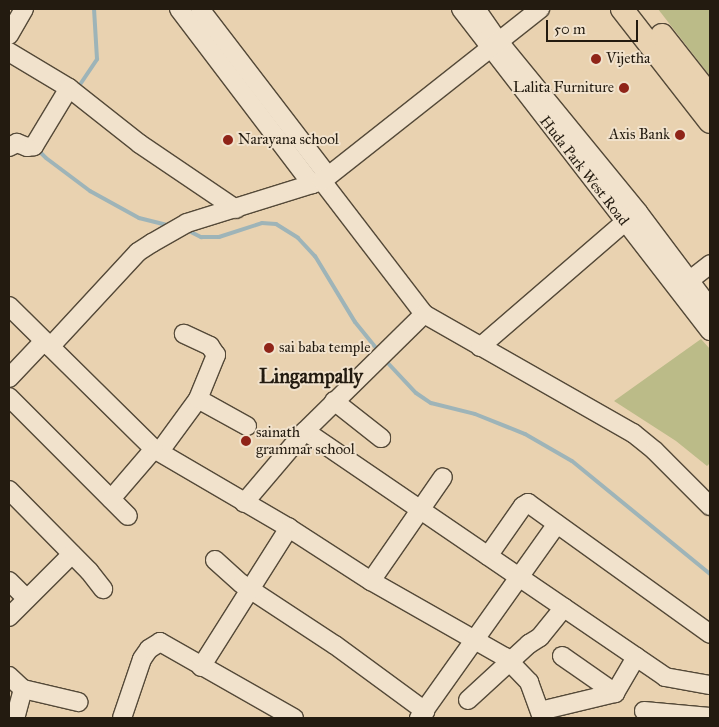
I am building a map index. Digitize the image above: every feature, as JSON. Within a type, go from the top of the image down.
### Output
[{"type":"main road","points":[[622,9],[710,122]]},
{"type":"main road","points":[[641,9],[710,96]]},
{"type":"street","points":[[9,35],[24,9]]},
{"type":"street","points":[[179,9],[321,180],[424,314],[633,433],[655,451],[710,506]]},
{"type":"street","points":[[200,9],[321,180]]},
{"type":"street","name":"Huda Park West Road","points":[[460,9],[495,45],[684,285],[710,331]]},
{"type":"street","name":"Huda Park West Road","points":[[476,9],[495,45]]},
{"type":"street","points":[[9,378],[47,344],[138,252],[179,227],[321,180],[540,9]]},
{"type":"street","points":[[9,52],[73,92],[140,144],[236,209]]},
{"type":"street","points":[[9,147],[17,143],[29,147],[38,141],[73,92]]},
{"type":"street","points":[[480,347],[631,217]]},
{"type":"street","points":[[684,285],[710,264]]},
{"type":"street","name":"Huda Park West Road","points":[[684,285],[710,308]]},
{"type":"street","points":[[9,306],[157,450],[289,528],[371,580],[505,657],[529,682],[541,715],[615,693],[636,657]]},
{"type":"street","points":[[244,503],[305,431],[424,314]]},
{"type":"street","points":[[111,499],[157,450],[198,399],[216,355],[210,346],[184,334]]},
{"type":"street","points":[[9,397],[128,516]]},
{"type":"street","points":[[198,399],[247,426]]},
{"type":"street","points":[[334,401],[380,438]]},
{"type":"street","points":[[305,431],[665,677],[710,685]]},
{"type":"street","points":[[371,580],[443,478]]},
{"type":"street","points":[[9,490],[72,554],[103,589]]},
{"type":"street","points":[[488,556],[526,503],[710,634]]},
{"type":"street","points":[[215,560],[228,574],[335,644],[422,715],[518,576],[557,524]]},
{"type":"street","points":[[201,666],[289,528]]},
{"type":"street","points":[[9,617],[72,554]]},
{"type":"street","points":[[9,581],[27,599]]},
{"type":"street","points":[[468,700],[540,637],[564,607]]},
{"type":"street","points":[[122,718],[142,658],[154,644],[160,642],[294,718]]},
{"type":"street","points":[[562,656],[615,693]]},
{"type":"street","points":[[9,676],[23,689],[78,702]]},
{"type":"street","points":[[15,718],[23,689]]},
{"type":"street","points":[[644,711],[710,717]]},
{"type":"green space","points":[[658,9],[710,9],[710,76]]},
{"type":"green space","points":[[701,339],[710,349],[710,463],[707,466],[676,441],[614,401]]},
{"type":"waterway","points":[[77,89],[97,59],[94,9]]},
{"type":"waterway","points":[[41,148],[40,152],[46,158],[90,191],[139,218],[170,226]]},
{"type":"waterway","points":[[187,230],[201,237],[219,237],[262,223],[276,224],[298,238],[315,256],[355,322],[379,352]]},
{"type":"waterway","points":[[385,360],[416,393],[431,403],[475,414],[525,434],[572,461],[710,574]]},
{"type":"place","name":"Vijetha","points":[[596,59]]},
{"type":"place","name":"Lalita Furniture","points":[[624,88]]},
{"type":"place","name":"Axis Bank","points":[[680,135]]},
{"type":"place","name":"Narayana school","points":[[228,140]]},
{"type":"place","name":"sai baba temple","points":[[269,348]]},
{"type":"place","name":"sainath grammar school","points":[[246,441]]},
{"type":"district","name":"Lingampally","points":[[311,376]]}]
